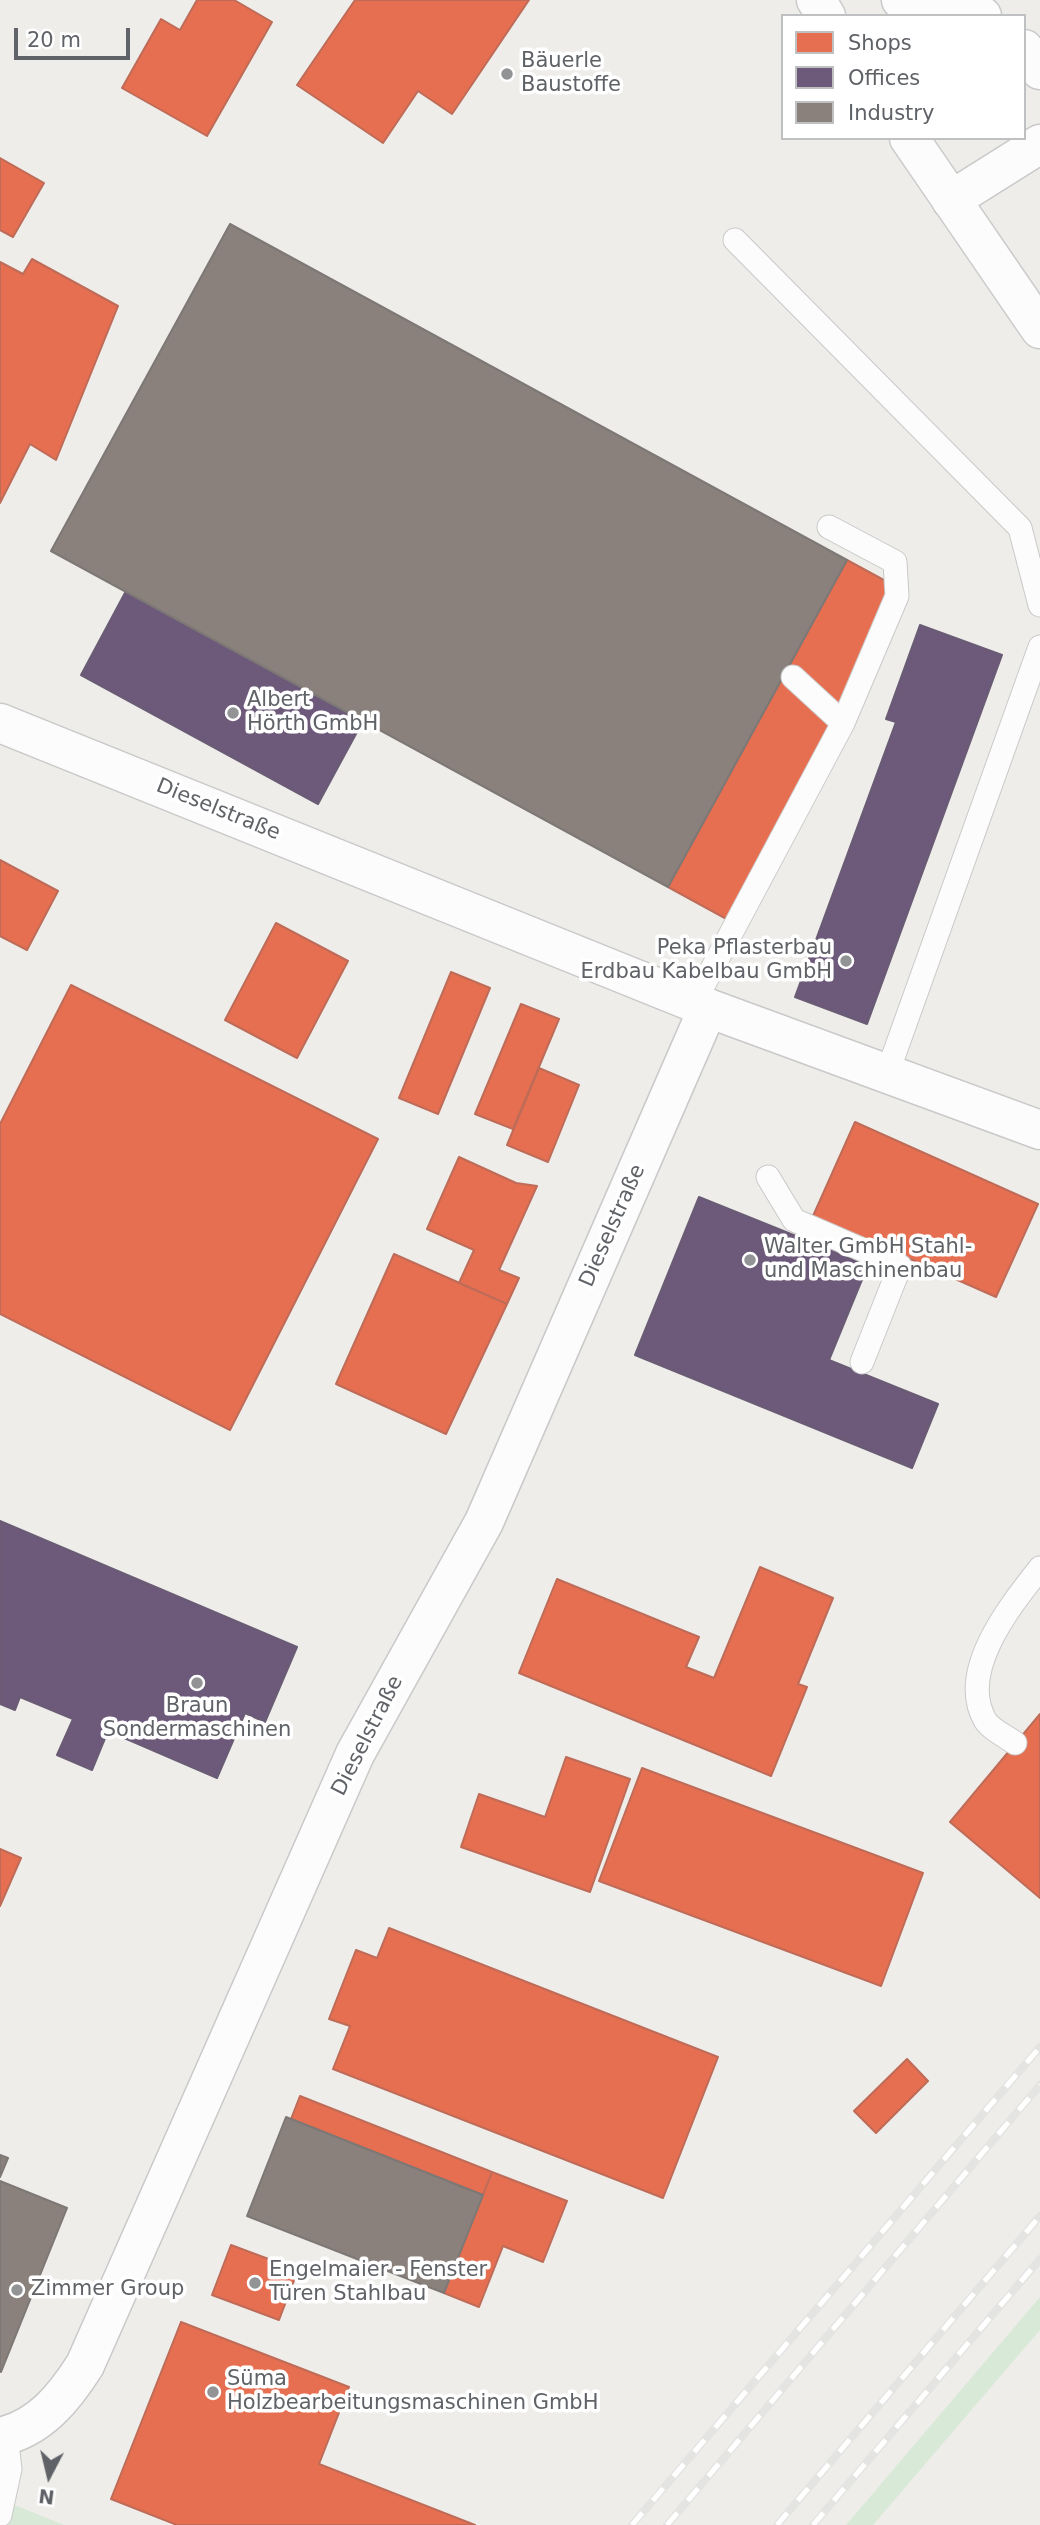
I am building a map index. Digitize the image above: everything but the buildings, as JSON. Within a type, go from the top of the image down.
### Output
[{"type":"street","points":[[901,0],[937,4],[974,14]]},
{"type":"street","points":[[1026,52],[1040,70]]},
{"type":"street","points":[[910,140],[1040,328]]},
{"type":"street","points":[[951,200],[1040,144]]},
{"type":"street","name":"Dieselstraße","points":[[0,723],[702,1005],[1040,1130]]},
{"type":"street","name":"Dieselstraße","points":[[3,2436],[34,2423],[57,2406],[85,2365],[355,1754],[484,1522],[702,1005]]},
{"type":"lane","points":[[735,240],[1020,528],[1040,606]]},
{"type":"lane","points":[[702,1005],[843,723],[897,596],[895,562],[828,527]]},
{"type":"lane","points":[[887,1074],[1040,648]]},
{"type":"lane","points":[[793,677],[843,723]]},
{"type":"lane","points":[[768,1177],[794,1220],[901,1266],[862,1362]]},
{"type":"lane","points":[[1015,1743],[986,1721],[976,1694],[982,1660],[1000,1620],[1040,1568]]},
{"type":"lane","points":[[0,2515],[10,2469],[3,2436]]},
{"type":"green space","points":[[1040,2297],[1040,2330],[873,2525],[846,2525]]},
{"type":"green space","points":[[0,2499],[64,2525],[0,2525]]},
{"type":"railway","points":[[632,2525],[1040,2047]]},
{"type":"railway","points":[[667,2525],[1040,2085]]},
{"type":"railway","points":[[777,2525],[1040,2216]]},
{"type":"railway","points":[[813,2525],[1040,2259]]},
{"type":"place","name":"Bäuerle Baustoffe","points":[[507,74]]},
{"type":"place","name":"Albert Hörth GmbH","points":[[233,713]]},
{"type":"place","name":"Peka Pflasterbau Erdbau Kabelbau GmbH","points":[[846,961]]},
{"type":"place","name":"Walter GmbH Stahl- und Maschinenbau","points":[[750,1260]]},
{"type":"place","name":"Braun Sondermaschinen","points":[[197,1683]]},
{"type":"place","name":"Engelmaier - Fenster Türen Stahlbau","points":[[255,2283]]},
{"type":"place","name":"Zimmer Group","points":[[17,2290]]},
{"type":"place","name":"Süma Holzbearbeitungsmaschinen GmbH","points":[[213,2392]]}]
